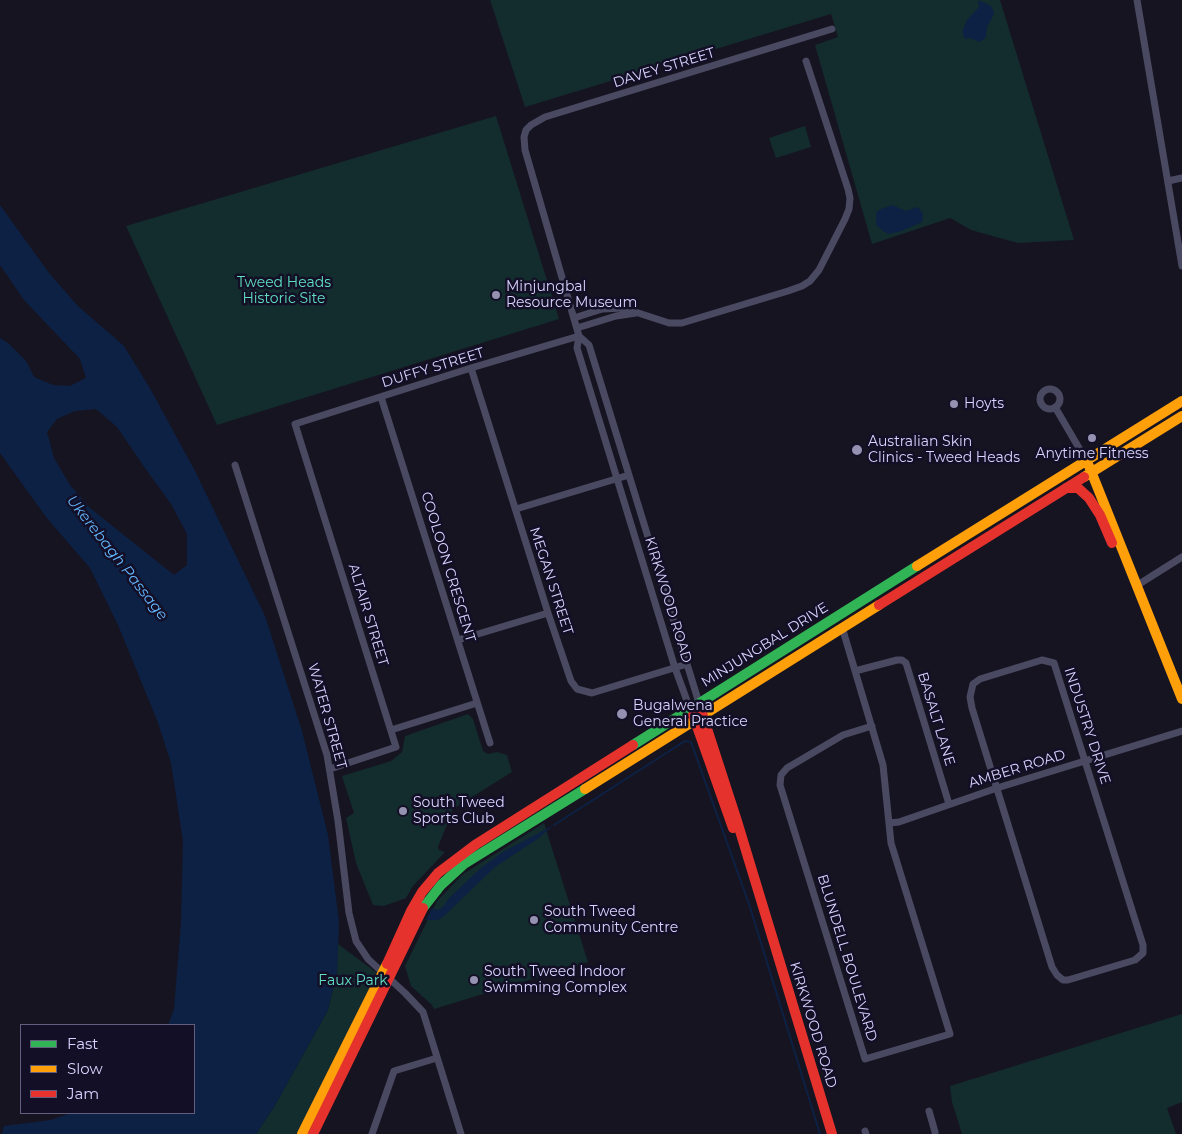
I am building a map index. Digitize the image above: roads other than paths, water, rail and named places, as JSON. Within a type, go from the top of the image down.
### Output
[{"type":"main road","name":"MINJUNGBAL DRIVE","points":[[313,1134],[419,898],[438,873],[447,865],[475,845],[699,703],[1182,401]]},
{"type":"main road","name":"MINJUNGBAL DRIVE","points":[[302,1134],[424,907],[442,885],[464,864],[1182,416]]},
{"type":"main road","points":[[1086,460],[1182,699]]},
{"type":"main road","points":[[1066,488],[1078,488],[1089,498],[1100,515],[1122,566],[1135,583]]},
{"type":"main road","points":[[840,614],[842,628]]},
{"type":"main road","name":"KIRKWOOD ROAD","points":[[699,703],[699,717],[737,821],[832,1134]]},
{"type":"main road","name":"KIRKWOOD ROAD","points":[[690,709],[699,717]]},
{"type":"street","points":[[1137,0],[1182,266]]},
{"type":"street","name":"DAVEY STREET","points":[[525,150],[524,137],[526,130],[545,117],[832,29]]},
{"type":"street","points":[[574,318],[612,308],[627,308],[669,323],[682,323],[802,286],[810,281],[819,270],[845,219],[849,209],[850,198],[806,61]]},
{"type":"street","name":"KIRKWOOD ROAD","points":[[525,150],[577,328],[579,336],[577,348],[675,668],[690,709]]},
{"type":"street","points":[[1168,181],[1182,178]]},
{"type":"street","points":[[577,328],[603,319],[637,313]]},
{"type":"street","name":"KIRKWOOD ROAD","points":[[579,336],[589,346],[699,703]]},
{"type":"street","name":"DUFFY STREET","points":[[295,424],[579,336]]},
{"type":"street","name":"MEGAN STREET","points":[[472,368],[571,681],[577,689],[592,693],[687,664]]},
{"type":"street","name":"COOLOON CRESCENT","points":[[381,397],[490,744]]},
{"type":"street","points":[[1054,407],[1086,460]]},
{"type":"street","name":"ALTAIR STREET","points":[[295,424],[396,747],[330,769]]},
{"type":"street","name":"WATER STREET","points":[[235,465],[316,718],[330,769],[352,925],[356,941],[361,950],[421,1008],[461,1134]]},
{"type":"street","points":[[516,509],[629,474]]},
{"type":"street","points":[[1135,583],[1182,557]]},
{"type":"street","points":[[458,640],[548,613]]},
{"type":"street","name":"BLUNDELL BOULEVARD","points":[[842,628],[884,765],[889,823],[894,852],[950,1034],[865,1059],[780,785],[782,775],[787,768],[843,735],[872,726]]},
{"type":"street","name":"BASALT LANE","points":[[855,671],[900,660],[906,663],[949,804]]},
{"type":"street","name":"INDUSTRY DRIVE","points":[[1042,660],[1054,663],[1143,946],[1143,952],[1135,960],[1068,980],[1063,980],[1057,975],[1052,967],[997,788],[970,697],[973,684],[980,679],[1042,660]]},
{"type":"street","points":[[391,730],[477,703]]},
{"type":"street","name":"AMBER ROAD","points":[[889,823],[899,822],[997,788],[1182,731]]},
{"type":"street","points":[[372,1134],[394,1071],[437,1058]]},
{"type":"street","points":[[929,1111],[935,1132]]},
{"type":"water","points":[[978,0],[991,6],[994,12],[987,27],[986,37],[980,42],[970,38],[965,39],[962,32],[967,20],[979,7]]},
{"type":"water","name":"Ukerebagh Passage","points":[[0,205],[49,273],[78,306],[124,346],[151,390],[195,471],[265,616],[302,731],[328,835],[339,922],[337,971],[328,1010],[274,1107],[256,1134],[2,1134],[4,1126],[51,1120],[68,1114],[195,1114],[195,1024],[168,1024],[174,1009],[181,923],[183,841],[171,763],[157,720],[118,625],[90,568],[46,517],[0,453],[0,338],[8,343],[26,361],[34,377],[53,385],[70,386],[86,378],[80,359],[24,300],[0,265]],"holes":[[[96,409],[117,427],[171,504],[187,534],[187,565],[174,575],[90,508],[70,485],[54,458],[47,432],[57,419],[75,411]]]},
{"type":"water","points":[[892,205],[906,211],[919,208],[923,214],[922,222],[899,232],[888,234],[876,225],[876,213]]},
{"type":"water","points":[[554,825],[536,840],[495,867],[444,916],[438,920],[426,920],[432,908],[438,910],[443,907],[449,898],[481,868],[503,852]]},
{"type":"waterway","points":[[554,825],[685,741],[691,742],[749,904],[820,1134]]},
{"type":"place","name":"Minjungbal Resource Museum","points":[[496,295]]},
{"type":"place","name":"Hoyts","points":[[954,404]]},
{"type":"place","name":"Anytime Fitness","points":[[1092,438]]},
{"type":"place","name":"Australian Skin Clinics - Tweed Heads","points":[[857,450]]},
{"type":"place","name":"Bugalwena General Practice","points":[[622,714]]},
{"type":"place","name":"South Tweed Sports Club","points":[[403,811]]},
{"type":"place","name":"South Tweed Community Centre","points":[[534,920]]},
{"type":"place","name":"South Tweed Indoor Swimming Complex","points":[[474,980]]},
{"type":"park label","name":"Tweed Heads Historic Site","points":[[284,292]]},
{"type":"park label","name":"Faux Park","points":[[353,981]]}]
